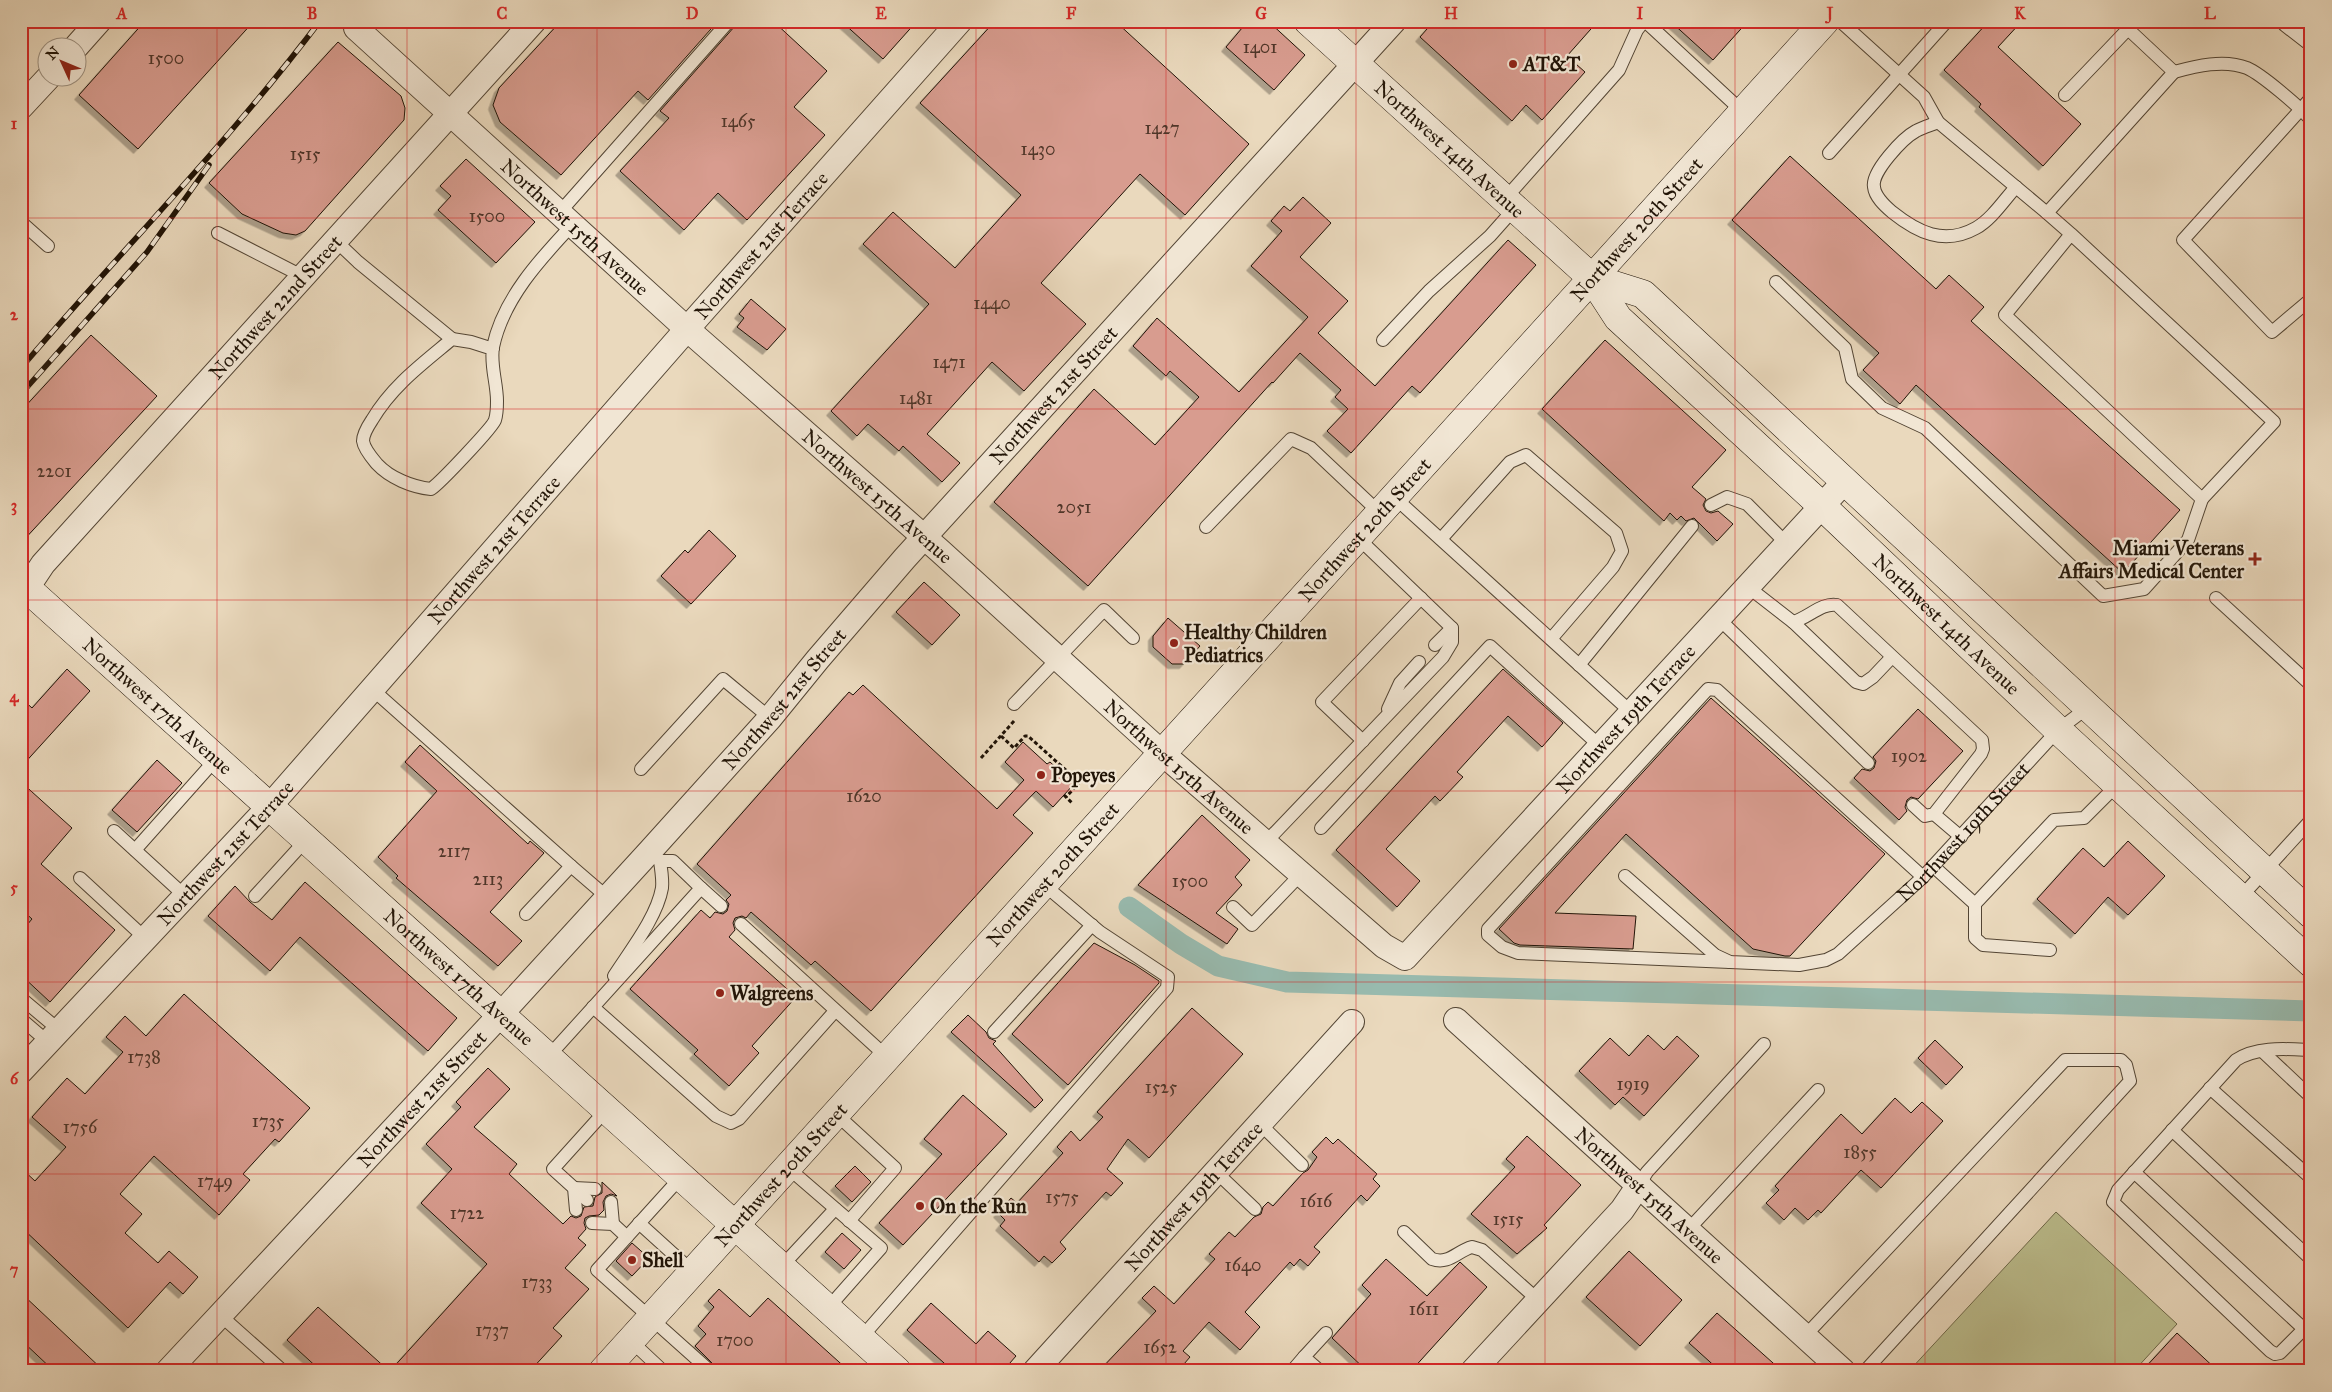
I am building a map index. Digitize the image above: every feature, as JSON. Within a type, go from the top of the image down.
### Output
[{"type":"main road","name":"Northwest 14th Avenue","points":[[1308,21],[1509,205],[1592,278],[1618,318],[1822,506],[2117,785],[2311,963]]},
{"type":"main road","name":"Northwest 20th Street","points":[[603,1371],[1825,21]]},
{"type":"main road","name":"Northwest 14th Avenue","points":[[1592,278],[1643,294],[2311,914]]},
{"type":"main road","name":"Northwest 17th Avenue","points":[[23,590],[269,806],[897,1371]]},
{"type":"street","points":[[84,38],[99,21]]},
{"type":"street","name":"Northwest 22nd Street","points":[[23,590],[43,564],[534,21]]},
{"type":"street","name":"Northwest 21st Terrace","points":[[23,1065],[54,1036],[269,806],[960,21]]},
{"type":"street","name":"Northwest 21st Street","points":[[168,1371],[501,1014],[607,897],[655,856],[818,659],[924,538],[1394,21]]},
{"type":"street","points":[[2289,21],[2310,37]]},
{"type":"street","name":"Northwest 15th Avenue","points":[[356,28],[687,329],[924,538],[1162,753],[1384,946],[1405,958]]},
{"type":"street","points":[[21,107],[39,88]]},
{"type":"street","name":"Northwest 19th Terrace","points":[[1405,958],[1845,481]]},
{"type":"street","name":"Northwest 15th Avenue","points":[[1456,1020],[1843,1371]]},
{"type":"street","name":"Northwest 19th Terrace","points":[[1035,1371],[1352,1022]]},
{"type":"street","points":[[1473,1371],[1628,1203],[1638,1186]]},
{"type":"lane","points":[[452,339],[400,382],[382,403],[364,435],[363,443],[381,469],[420,488],[431,489],[442,481],[495,420],[497,400],[493,349],[500,326],[518,291],[566,218],[729,21]]},
{"type":"lane","points":[[1384,340],[1428,291],[1490,236],[1509,205],[1619,70],[1636,30],[1644,21],[1743,112]]},
{"type":"lane","points":[[1776,282],[1845,348],[1852,379],[1882,408],[1925,428],[2104,596],[2144,589],[2188,540],[2202,499],[2274,422],[2047,213],[1938,122],[1924,97],[1840,21]]},
{"type":"lane","points":[[1829,153],[1947,21]]},
{"type":"lane","points":[[2065,94],[2129,25],[2174,72]]},
{"type":"lane","points":[[2047,213],[2174,72],[2200,65],[2247,68],[2301,109],[2311,120]]},
{"type":"lane","points":[[2311,98],[2183,240],[2272,332],[2311,299]]},
{"type":"lane","points":[[1938,122],[1916,131],[1896,148],[1876,174],[1873,187],[1887,208],[1911,227],[1944,237],[1960,234],[1976,227],[2016,187]]},
{"type":"lane","points":[[21,222],[48,246]]},
{"type":"lane","points":[[218,233],[304,276]]},
{"type":"lane","points":[[2070,234],[2004,315],[2202,499]]},
{"type":"lane","points":[[336,241],[358,262],[452,339],[472,342],[493,349]]},
{"type":"lane","points":[[1206,527],[1291,439],[1311,448],[1387,505],[1441,539],[1631,712]]},
{"type":"lane","points":[[1441,539],[1510,462],[1526,455],[1616,533],[1622,551],[1613,567],[1551,640]]},
{"type":"lane","points":[[1712,505],[1727,497],[1747,504],[1787,544]]},
{"type":"lane","points":[[1579,665],[1692,526]]},
{"type":"lane","points":[[1266,842],[1443,657],[1452,642],[1452,628],[1357,538]]},
{"type":"lane","points":[[1748,587],[1793,622],[1856,682],[1863,684],[1873,677],[1892,657]]},
{"type":"lane","points":[[1363,741],[1322,702],[1421,598]]},
{"type":"lane","points":[[2216,598],[2311,685]]},
{"type":"lane","points":[[1793,622],[1803,620],[1825,606],[1837,606],[1982,740],[1983,749],[1981,754],[1934,814],[1925,816],[1912,805]]},
{"type":"lane","points":[[1014,704],[1104,610],[1133,638]]},
{"type":"lane","points":[[1718,618],[1868,763]]},
{"type":"lane","points":[[1435,646],[1452,628]]},
{"type":"lane","points":[[1321,828],[1490,646],[1600,746]]},
{"type":"lane","points":[[1382,721],[1400,683],[1419,662]]},
{"type":"lane","points":[[641,769],[723,679],[770,718]]},
{"type":"lane","points":[[372,689],[607,897]]},
{"type":"lane","points":[[1730,962],[1518,953],[1502,947],[1488,935],[1488,929],[1708,689],[1717,690],[1923,877]]},
{"type":"lane","name":"Northwest 19th Street","points":[[1730,962],[1799,965],[1826,960],[1838,954],[1923,877],[2058,730],[2087,708]]},
{"type":"lane","points":[[135,850],[216,759]]},
{"type":"lane","points":[[2050,950],[1983,945],[1975,938],[1975,904],[2054,820],[2084,818],[2117,785]]},
{"type":"lane","points":[[1934,814],[1961,837]]},
{"type":"lane","points":[[2240,898],[2311,820]]},
{"type":"lane","points":[[114,831],[186,896]]},
{"type":"lane","points":[[255,896],[306,840]]},
{"type":"lane","points":[[594,1008],[646,926],[656,905],[662,887],[655,856],[673,861],[720,906]]},
{"type":"lane","points":[[526,914],[571,866]]},
{"type":"lane","points":[[1933,866],[1975,904]]},
{"type":"lane","points":[[1233,907],[1252,925],[1302,873]]},
{"type":"lane","points":[[1624,876],[1715,955],[1730,962]]},
{"type":"lane","points":[[80,878],[145,938]]},
{"type":"lane","points":[[861,1338],[1167,988],[1168,978],[1092,925],[1043,884]]},
{"type":"lane","points":[[548,1057],[701,888]]},
{"type":"lane","points":[[741,924],[887,1057]]},
{"type":"lane","points":[[994,1032],[1092,925]]},
{"type":"lane","points":[[21,998],[54,1036]]},
{"type":"lane","points":[[594,1008],[716,1116],[731,1122],[743,1115],[835,1011]]},
{"type":"lane","points":[[21,1019],[54,1036]]},
{"type":"lane","points":[[1638,1186],[1646,1172],[1764,1044]]},
{"type":"lane","points":[[2134,1172],[2307,1326],[2280,1353],[2275,1354],[2270,1351],[2117,1208],[2113,1202],[2114,1196],[2134,1172],[2236,1060],[2247,1053],[2262,1051],[2311,1050]]},
{"type":"lane","points":[[2262,1051],[2311,1096]]},
{"type":"lane","points":[[1805,1336],[2065,1060],[2121,1060],[2126,1066],[2130,1081],[1865,1371]]},
{"type":"lane","points":[[2210,1088],[2311,1178]]},
{"type":"lane","points":[[1688,1230],[1818,1090]]},
{"type":"lane","points":[[587,1200],[553,1169],[607,1109]]},
{"type":"lane","points":[[836,1114],[896,1168],[849,1221]]},
{"type":"lane","points":[[1259,1123],[1302,1165]]},
{"type":"lane","points":[[2172,1130],[2311,1259]]},
{"type":"lane","points":[[787,1167],[881,1248],[828,1308]]},
{"type":"lane","points":[[1215,1171],[1255,1209]]},
{"type":"lane","points":[[682,1176],[597,1270],[710,1371]]},
{"type":"lane","points":[[574,1188],[596,1189]]},
{"type":"lane","points":[[574,1188],[576,1210]]},
{"type":"lane","points":[[611,1202],[613,1224]]},
{"type":"lane","points":[[782,1266],[835,1209]]},
{"type":"lane","points":[[596,1219],[613,1224],[627,1237]]},
{"type":"lane","points":[[639,1223],[692,1271]]},
{"type":"lane","points":[[1404,1232],[1432,1259],[1438,1261],[1451,1258],[1472,1247],[1482,1250],[1538,1300]]},
{"type":"lane","points":[[220,1315],[283,1371]]},
{"type":"lane","points":[[1292,1371],[1326,1333]]},
{"type":"lane","points":[[630,1341],[663,1371]]},
{"type":"lane","points":[[1304,1357],[1320,1371]]},
{"type":"lane","points":[[21,1365],[27,1371]]},
{"type":"path","points":[[981,758],[1016,719]]},
{"type":"path","points":[[1001,736],[1014,748],[1017,747],[1025,736],[1028,736],[1078,781],[1078,784],[1065,796],[1073,804]]},
{"type":"green space","points":[[2056,1212],[2177,1324],[2134,1371],[1909,1371]]},
{"type":"building","points":[[145,21],[254,21],[138,149],[79,95],[85,88],[88,88],[88,85]]},
{"type":"building","points":[[561,21],[718,21],[648,100],[638,91],[561,175],[500,122],[493,105],[499,88]]},
{"type":"building","points":[[737,21],[773,21],[827,71],[794,107],[825,135],[747,220],[718,193],[684,230],[620,171],[669,118],[660,111],[735,26]]},
{"type":"building","points":[[841,21],[917,21],[883,59]]},
{"type":"building","points":[[995,21],[1115,21],[1249,144],[1185,215],[1140,174],[1041,283],[1086,324],[1024,391],[992,362],[927,434],[960,463],[942,482],[903,446],[899,451],[868,424],[857,436],[831,411],[929,304],[863,244],[893,212],[955,268],[1021,195],[920,103]]},
{"type":"building","points":[[1248,21],[1268,21],[1305,55],[1274,90],[1226,47]]},
{"type":"building","name":"AT&T","points":[[1434,21],[1598,21],[1567,56],[1585,72],[1542,120],[1526,105],[1512,121],[1420,37]]},
{"type":"building","points":[[1670,21],[1748,21],[1713,60]]},
{"type":"building","points":[[1989,21],[2022,21],[1998,47],[2081,124],[2043,166],[1979,107],[1981,104],[1944,70]]},
{"type":"building","points":[[338,42],[401,96],[405,108],[404,120],[305,231],[296,235],[283,233],[242,214],[209,183]]},
{"type":"building","points":[[1790,156],[1936,289],[1949,275],[1984,307],[1971,321],[2180,510],[2123,573],[1916,385],[1900,404],[1863,370],[1879,353],[1732,220]]},
{"type":"building","points":[[466,159],[535,222],[496,263],[438,210],[451,196],[440,186]]},
{"type":"building","points":[[1303,197],[1331,223],[1300,257],[1348,301],[1318,333],[1375,386],[1508,240],[1536,265],[1420,393],[1412,386],[1351,453],[1327,431],[1348,409],[1335,397],[1341,390],[1300,353],[1088,586],[994,502],[1094,389],[1155,445],[1199,397],[1170,371],[1166,376],[1133,346],[1157,318],[1239,392],[1308,317],[1251,266],[1282,231],[1271,221],[1284,206],[1290,211]]},
{"type":"building","points":[[751,299],[786,329],[767,350],[737,327],[744,318],[739,314]]},
{"type":"building","points":[[91,335],[157,396],[21,543],[21,411]]},
{"type":"building","points":[[1605,340],[1726,450],[1692,487],[1706,499],[1703,505],[1706,511],[1711,513],[1718,511],[1733,524],[1717,541],[1694,518],[1686,521],[1681,516],[1677,520],[1670,513],[1664,521],[1542,409]]},
{"type":"building","points":[[709,530],[736,556],[691,604],[661,576],[685,550],[688,553]]},
{"type":"building","points":[[924,582],[960,615],[932,645],[896,612]]},
{"type":"building","name":"Healthy Children Pediatrics","points":[[1168,618],[1200,646],[1184,664],[1172,664],[1153,647],[1153,636]]},
{"type":"building","points":[[67,669],[90,691],[21,767],[21,698],[32,708]]},
{"type":"building","points":[[1503,669],[1563,723],[1542,747],[1508,716],[1457,772],[1463,777],[1440,801],[1435,796],[1386,849],[1420,881],[1397,907],[1336,850]]},
{"type":"building","points":[[863,685],[997,809],[1024,780],[1005,762],[1023,742],[1047,764],[1050,762],[1074,784],[1053,807],[1036,791],[1013,815],[1033,833],[871,1011],[815,961],[811,965],[751,912],[746,918],[742,916],[735,918],[733,923],[735,930],[729,937],[796,997],[752,1046],[759,1053],[729,1086],[694,1054],[698,1050],[630,989],[701,910],[710,918],[715,912],[723,914],[727,911],[729,904],[726,900],[731,895],[697,864],[849,692],[853,695]]},
{"type":"building","points":[[1711,698],[1885,854],[1790,956],[1785,956],[1753,949],[1626,834],[1555,913],[1636,916],[1633,949],[1520,945],[1514,943],[1499,929]]},
{"type":"building","points":[[1918,709],[1963,751],[1918,799],[1911,797],[1907,800],[1905,807],[1907,811],[1899,820],[1854,778],[1862,769],[1870,771],[1874,768],[1876,761],[1873,757]]},
{"type":"building","points":[[420,745],[528,844],[530,841],[544,853],[490,912],[522,941],[498,966],[396,878],[398,876],[378,857],[437,791],[405,762]]},
{"type":"building","points":[[157,760],[182,783],[137,832],[112,810]]},
{"type":"building","points":[[21,782],[72,828],[41,864],[115,930],[50,1002],[21,975],[21,932],[32,919],[21,909]]},
{"type":"building","points":[[1202,815],[1250,860],[1235,877],[1242,885],[1216,913],[1238,929],[1227,944],[1138,885]]},
{"type":"building","points":[[2128,841],[2165,876],[2128,915],[2108,897],[2075,934],[2037,899],[2083,848],[2104,867]]},
{"type":"building","points":[[305,882],[457,1018],[428,1051],[300,937],[270,971],[208,916],[235,886],[250,902],[272,920]]},
{"type":"building","points":[[1094,943],[1135,965],[1159,981],[1159,983],[1068,1085],[1012,1034]]},
{"type":"building","points":[[184,994],[310,1108],[279,1142],[275,1139],[243,1174],[250,1180],[219,1215],[154,1156],[120,1194],[142,1214],[125,1233],[158,1263],[169,1251],[198,1277],[183,1294],[170,1282],[128,1328],[21,1227],[21,1168],[35,1181],[66,1147],[32,1117],[67,1078],[85,1094],[123,1052],[106,1037],[125,1016],[146,1036]]},
{"type":"building","points":[[1192,1008],[1243,1054],[1149,1158],[1128,1139],[1107,1169],[1123,1183],[1111,1196],[1106,1192],[1060,1242],[1066,1249],[1052,1263],[1044,1256],[1039,1262],[1000,1226],[1005,1220],[998,1213],[1011,1198],[1017,1203],[1063,1153],[1057,1147],[1071,1131],[1080,1141],[1103,1117],[1097,1112]]},
{"type":"building","points":[[968,1015],[986,1032],[989,1038],[996,1041],[993,1044],[1043,1100],[1035,1108],[951,1032]]},
{"type":"building","points":[[1648,1035],[1664,1050],[1677,1036],[1699,1056],[1644,1116],[1623,1097],[1615,1105],[1579,1071],[1610,1038],[1629,1056]]},
{"type":"building","points":[[1935,1040],[1963,1067],[1946,1085],[1918,1058]]},
{"type":"building","points":[[488,1068],[510,1089],[474,1127],[517,1164],[509,1174],[563,1224],[571,1216],[576,1218],[581,1216],[584,1207],[593,1206],[595,1197],[602,1193],[602,1182],[617,1196],[611,1194],[606,1196],[603,1202],[604,1210],[599,1215],[585,1218],[586,1229],[578,1238],[586,1245],[565,1268],[589,1289],[553,1328],[562,1336],[530,1371],[390,1371],[487,1264],[421,1203],[452,1169],[426,1144],[461,1107],[456,1102]]},
{"type":"building","points":[[963,1095],[1007,1134],[903,1245],[879,1223],[942,1154],[924,1139]]},
{"type":"building","points":[[1895,1098],[1911,1113],[1922,1102],[1943,1121],[1881,1188],[1861,1170],[1821,1213],[1818,1210],[1808,1220],[1795,1208],[1784,1220],[1766,1203],[1779,1190],[1775,1186],[1841,1114],[1862,1134]]},
{"type":"building","points":[[1527,1136],[1581,1185],[1544,1225],[1547,1228],[1517,1254],[1471,1214],[1515,1167],[1506,1159]]},
{"type":"building","points":[[1326,1137],[1333,1144],[1338,1139],[1377,1174],[1373,1179],[1380,1186],[1367,1201],[1361,1195],[1314,1247],[1320,1252],[1308,1266],[1300,1259],[1294,1266],[1290,1262],[1245,1312],[1260,1327],[1240,1350],[1209,1322],[1183,1351],[1190,1357],[1178,1371],[1099,1371],[1156,1311],[1142,1298],[1154,1286],[1174,1304],[1215,1259],[1209,1254],[1229,1232],[1235,1237],[1254,1217],[1261,1214],[1263,1207],[1268,1202],[1273,1206],[1308,1170],[1317,1157],[1312,1152]]},
{"type":"building","points":[[855,1166],[871,1182],[852,1202],[835,1186]]},
{"type":"building","points":[[842,1233],[861,1250],[844,1269],[825,1252]]},
{"type":"building","name":"Shell","points":[[632,1243],[649,1258],[632,1276],[616,1261]]},
{"type":"building","points":[[1629,1251],[1682,1300],[1640,1346],[1586,1297]]},
{"type":"building","points":[[1386,1259],[1427,1296],[1460,1262],[1487,1287],[1411,1371],[1367,1371],[1332,1338],[1371,1294],[1362,1285]]},
{"type":"building","points":[[719,1289],[750,1317],[768,1298],[849,1371],[720,1371],[695,1346],[706,1334],[698,1326],[714,1307],[708,1301]]},
{"type":"building","points":[[21,1293],[104,1371],[54,1371],[21,1340]]},
{"type":"building","points":[[931,1303],[976,1344],[988,1331],[1016,1356],[1003,1371],[953,1371],[907,1330]]},
{"type":"building","points":[[318,1307],[389,1371],[321,1371],[287,1340]]},
{"type":"building","points":[[1717,1313],[1782,1371],[1720,1371],[1689,1343]]},
{"type":"building","points":[[2177,1333],[2218,1371],[2142,1371]]},
{"type":"waterway","points":[[1129,907],[1181,944],[1218,966],[1287,982],[2311,1011]]},
{"type":"railway","points":[[21,368],[211,154],[320,21]]},
{"type":"railway","points":[[21,394],[147,252],[209,165]]},
{"type":"place","name":"AT&T","points":[[1513,64]]},
{"type":"place","name":"Miami Veterans Affairs Medical Center","points":[[2255,559]]},
{"type":"place","name":"Healthy Children Pediatrics","points":[[1174,643]]},
{"type":"place","name":"Popeyes","points":[[1041,775]]},
{"type":"place","name":"Walgreens","points":[[720,993]]},
{"type":"place","name":"On the Run","points":[[920,1206]]},
{"type":"place","name":"Shell","points":[[632,1260]]}]
